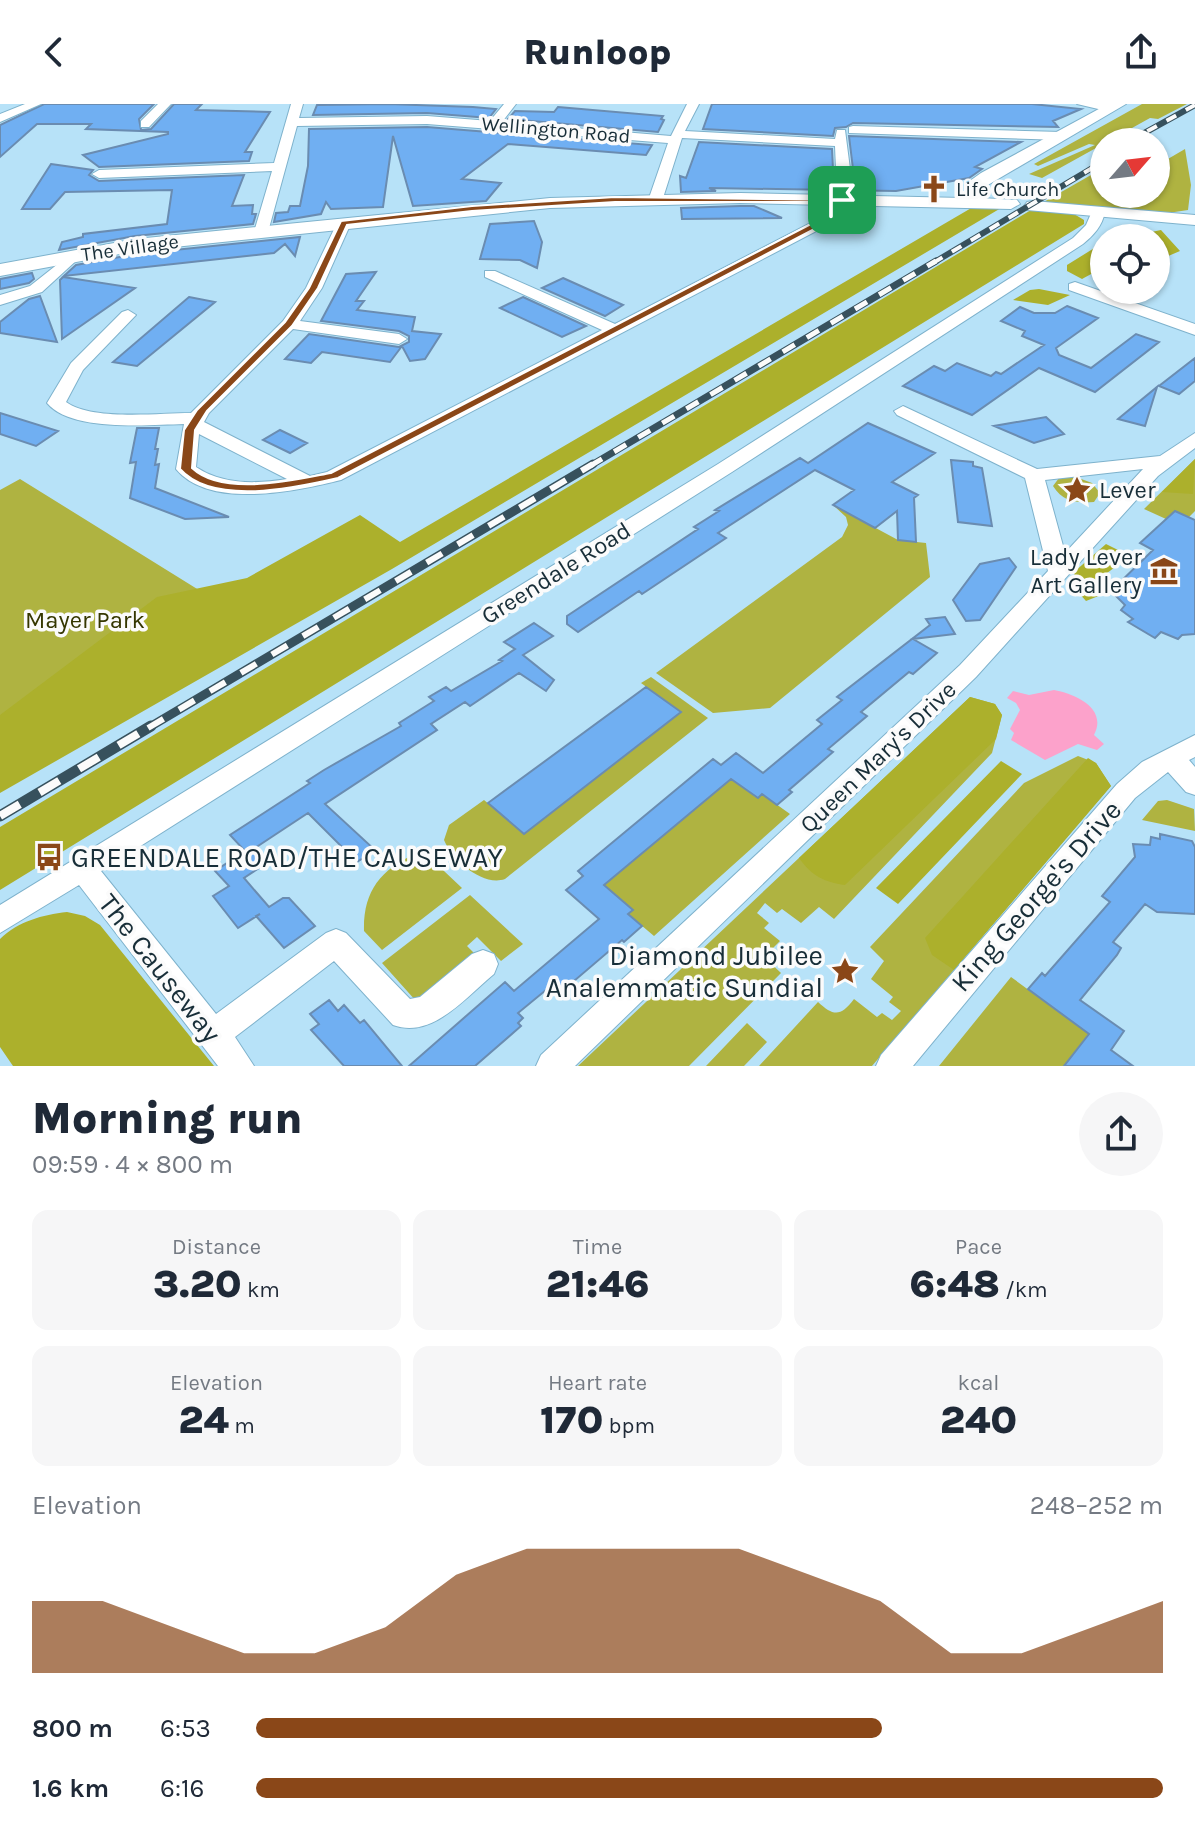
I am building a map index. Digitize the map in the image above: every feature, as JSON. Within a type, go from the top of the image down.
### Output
[{"type":"main road","points":[[971,202],[973,187],[1115,106]]},
{"type":"main road","name":"The Village","points":[[0,270],[126,246],[472,209],[656,198],[1011,204]]},
{"type":"main road","points":[[1033,206],[1195,220]]},
{"type":"street","points":[[0,118],[35,104]]},
{"type":"street","points":[[144,124],[165,104]]},
{"type":"street","points":[[261,232],[297,104]]},
{"type":"street","points":[[656,198],[677,137],[693,104]]},
{"type":"street","points":[[1083,104],[1115,106]]},
{"type":"street","points":[[494,125],[509,105],[528,108]]},
{"type":"street","name":"Wellington Road","points":[[293,122],[405,113],[494,125],[677,137],[1061,136]]},
{"type":"street","points":[[843,169],[845,135]]},
{"type":"street","points":[[99,174],[277,167]]},
{"type":"street","points":[[344,223],[314,288],[289,324],[202,410],[195,422],[186,453],[186,469],[198,480],[221,486],[280,486],[334,476],[840,213],[842,200]]},
{"type":"street","name":"Greendale Road","points":[[0,920],[725,468],[1079,240],[1097,223],[1098,212]]},
{"type":"street","points":[[0,300],[36,289],[73,256]]},
{"type":"street","points":[[490,274],[615,330]]},
{"type":"street","points":[[1075,287],[1195,330]]},
{"type":"street","points":[[128,315],[61,388],[56,403],[60,410],[88,417],[195,422],[307,482]]},
{"type":"street","points":[[289,324],[399,339]]},
{"type":"street","points":[[903,411],[1034,475],[1166,461]]},
{"type":"street","name":"Queen Mary's Drive","points":[[552,1066],[680,949],[968,671],[1151,472],[1195,439]]},
{"type":"street","points":[[1034,475],[1059,572]]},
{"type":"street","points":[[1183,751],[1195,785]]},
{"type":"street","name":"King George's Drive","points":[[892,1066],[1126,791],[1151,769],[1183,751]]},
{"type":"street","name":"The Causeway","points":[[83,869],[238,1066]]},
{"type":"street","points":[[213,1035],[336,942],[404,1015],[428,1010],[483,964]]},
{"type":"green space","points":[[1142,104],[1187,104],[1132,128],[1099,128]]},
{"type":"green space","points":[[1090,133],[1090,144],[1038,166],[1034,164]]},
{"type":"green space","points":[[1090,147],[1090,151],[1042,178],[1029,174]]},
{"type":"green space","points":[[1185,149],[1191,185],[1188,210],[1168,213],[1105,208],[1170,208],[1170,158]]},
{"type":"green space","points":[[1090,176],[1090,207],[1042,203]]},
{"type":"green space","points":[[1195,459],[1195,511],[1189,517],[1175,511],[1166,519],[1144,509]]},
{"type":"green space","points":[[1076,477],[1092,483],[1100,493],[1094,502],[1070,500],[1053,486],[1059,478]]},
{"type":"green space","name":"Mayer Park","points":[[20,479],[257,626],[0,763],[0,490]]},
{"type":"green space","points":[[833,505],[898,540],[926,543],[930,577],[770,708],[713,713],[656,673],[842,537],[848,525],[846,517]]},
{"type":"green space","points":[[651,677],[708,718],[505,879],[487,879],[478,875],[454,856],[444,840],[449,825],[484,800],[524,834],[681,712],[641,683]]},
{"type":"green space","points":[[970,697],[995,704],[1002,715],[992,753],[834,919],[819,907],[801,923],[782,909],[777,913],[765,903],[757,913],[769,923],[764,928],[780,941],[764,957],[781,973],[689,1066],[578,1066]]},
{"type":"green space","points":[[1078,756],[1096,763],[1111,786],[872,1066],[759,1066],[818,1002],[837,1012],[845,1009],[854,999],[877,1017],[882,1013],[892,1020],[901,1011],[889,1002],[893,997],[871,979],[884,961],[870,947],[1024,783]]},
{"type":"green space","points":[[735,775],[741,786],[757,798],[762,794],[790,814],[654,936],[628,914],[632,909],[615,895],[599,889]]},
{"type":"green space","points":[[1167,800],[1194,809],[1195,831],[1142,820],[1158,801]]},
{"type":"green space","points":[[415,854],[426,854],[462,888],[382,950],[364,931],[370,894],[392,867]]},
{"type":"green space","points":[[470,895],[523,944],[501,961],[477,937],[467,946],[478,957],[416,1001],[382,963]]},
{"type":"green space","points":[[1011,977],[1089,1034],[1064,1066],[939,1066]]},
{"type":"green space","points":[[747,1023],[767,1042],[744,1066],[706,1066]]},
{"type":"shaded area","points":[[973,207],[1001,208],[392,569],[0,793],[0,715],[157,597],[247,578],[360,515],[400,542]]},
{"type":"shaded area","points":[[1031,210],[1074,214],[1084,220],[1084,224],[0,890],[0,827]]},
{"type":"shaded area","points":[[1170,240],[1180,251],[1170,255]]},
{"type":"shaded area","points":[[1090,251],[1090,275],[1082,279],[1067,271],[1067,265]]},
{"type":"shaded area","points":[[1030,290],[1070,295],[1048,305],[1013,300]]},
{"type":"shaded area","points":[[1195,459],[1193,494],[1162,492]]},
{"type":"shaded area","points":[[1106,544],[1130,556],[1099,579],[1111,591],[1086,601],[1077,591],[1074,572]]},
{"type":"shaded area","points":[[1054,690],[1080,699],[1093,710],[1097,717],[1094,735],[1104,744],[1097,750],[1078,744],[1045,760],[1011,740],[1014,733],[1010,729],[1020,710],[1016,703],[1007,698],[1013,691],[1029,695]]},
{"type":"shaded area","points":[[970,697],[995,704],[1002,715],[996,739],[845,885],[814,874],[799,858]]},
{"type":"shaded area","points":[[1088,758],[1096,763],[1111,786],[954,970],[932,955],[925,938]]},
{"type":"shaded area","points":[[1001,761],[1022,774],[898,904],[876,888]]},
{"type":"shaded area","points":[[67,912],[85,916],[100,925],[214,1066],[13,1066],[0,1047],[0,939],[31,920]]},
{"type":"building","points":[[44,104],[154,104],[139,119],[141,130],[151,129],[174,104],[202,104],[196,110],[270,112],[245,152],[252,152],[249,161],[99,167],[83,155],[168,132],[86,129],[91,124],[37,124],[0,157],[0,125]]},
{"type":"building","points":[[388,104],[496,109],[489,118],[427,113],[313,115],[317,105]]},
{"type":"building","points":[[712,104],[1032,104],[1081,109],[1053,121],[1058,127],[853,123],[835,128],[833,136],[703,129]]},
{"type":"building","points":[[558,107],[663,116],[661,119],[664,120],[658,132],[508,119],[515,111],[554,112]]},
{"type":"building","points":[[427,127],[652,145],[646,155],[508,144],[462,179],[501,183],[486,201],[413,206],[393,136],[383,207],[331,209],[326,202],[321,214],[274,222],[276,213],[288,212],[290,206],[300,206],[308,166],[309,129]]},
{"type":"building","points":[[849,136],[1021,142],[975,167],[982,169],[969,178],[896,191],[709,188],[716,191],[681,192],[680,176],[686,178],[699,142],[832,149],[833,169],[844,176],[853,169]]},
{"type":"building","points":[[51,164],[93,170],[89,175],[99,181],[244,175],[232,206],[253,205],[252,214],[256,214],[253,224],[135,236],[59,250],[62,242],[83,237],[83,234],[167,224],[172,190],[65,192],[50,209],[22,209]]},
{"type":"building","points":[[754,206],[782,218],[682,219],[681,208]]},
{"type":"building","points":[[534,221],[542,242],[537,268],[520,260],[480,259],[490,224]]},
{"type":"building","points":[[300,237],[295,256],[285,244],[274,253],[64,276],[76,265],[136,254]]},
{"type":"building","points":[[376,272],[356,301],[364,301],[357,310],[415,317],[412,331],[441,334],[425,359],[410,361],[402,346],[390,362],[322,352],[311,363],[285,359],[309,334],[399,347],[409,342],[409,336],[399,331],[321,321],[346,274]]},
{"type":"building","points":[[32,273],[34,279],[29,283],[0,289],[0,279]]},
{"type":"building","points":[[63,277],[135,288],[62,339],[60,280]]},
{"type":"building","points":[[563,278],[623,305],[605,316],[542,288]]},
{"type":"building","points":[[40,296],[57,342],[0,333],[0,322],[29,299]]},
{"type":"building","points":[[189,297],[215,302],[137,366],[113,362]]},
{"type":"building","points":[[523,297],[586,326],[562,337],[500,308]]},
{"type":"building","points":[[1067,306],[1098,318],[1056,348],[1059,355],[1091,368],[1136,334],[1159,342],[1095,392],[1039,368],[972,415],[903,386],[934,366],[945,371],[957,363],[991,376],[996,372],[1001,374],[1044,345],[1022,336],[1025,331],[1001,321],[1020,307],[1034,313],[1055,313]]},
{"type":"building","points":[[1195,358],[1195,381],[1179,394],[1159,386]]},
{"type":"building","points":[[1157,387],[1145,426],[1118,419]]},
{"type":"building","points":[[0,413],[58,431],[36,446],[0,434]]},
{"type":"building","points":[[1046,417],[1064,434],[1034,443],[994,426]]},
{"type":"building","points":[[868,423],[935,453],[892,482],[918,495],[914,498],[916,542],[898,540],[897,511],[875,528],[833,505],[854,490],[815,470],[718,533],[726,538],[642,594],[639,591],[578,632],[567,624],[567,616],[698,529],[694,527],[719,511],[715,510],[800,458],[808,463]]},
{"type":"building","points":[[137,428],[159,428],[155,449],[158,449],[155,465],[159,464],[155,488],[229,517],[185,519],[130,498],[136,462],[130,463]]},
{"type":"building","points":[[280,430],[307,443],[290,453],[263,440]]},
{"type":"building","points":[[951,460],[973,462],[973,466],[982,468],[992,526],[958,522]]},
{"type":"building","name":"Lady Lever Art Gallery","points":[[1175,511],[1195,520],[1195,634],[1182,635],[1178,639],[1161,632],[1155,638],[1128,622],[1133,619],[1121,610],[1125,605],[1111,591],[1153,550],[1140,543]]},
{"type":"building","points":[[1009,558],[1016,567],[980,620],[966,621],[953,600],[980,564]]},
{"type":"building","points":[[945,617],[955,634],[913,639],[937,653],[861,712],[867,716],[828,749],[833,752],[789,790],[792,792],[777,805],[762,794],[758,798],[731,779],[604,885],[633,910],[628,914],[642,926],[624,942],[622,940],[560,993],[552,985],[518,1013],[523,1018],[518,1023],[521,1026],[475,1066],[409,1066],[505,982],[514,991],[599,919],[566,890],[583,876],[578,871],[713,759],[721,765],[736,753],[763,773],[822,724],[817,720],[842,700],[837,697],[930,625],[926,619]]},
{"type":"building","points":[[534,623],[553,636],[523,655],[554,680],[546,691],[519,673],[470,706],[465,702],[431,724],[437,730],[325,804],[375,850],[357,862],[308,813],[255,848],[268,862],[244,878],[269,907],[283,898],[289,898],[315,926],[284,948],[256,916],[238,928],[213,896],[229,886],[215,871],[245,851],[230,835],[310,783],[307,781],[324,770],[401,726],[399,723],[434,701],[429,697],[446,687],[451,691],[502,661],[499,660],[515,649],[504,642]]},
{"type":"building","points":[[646,687],[681,712],[524,834],[488,803]]},
{"type":"building","points":[[1160,834],[1192,841],[1195,847],[1195,914],[1157,912],[1145,904],[1113,942],[1121,948],[1117,955],[1080,1000],[1124,1031],[1111,1050],[1133,1066],[1064,1066],[1089,1034],[1028,989],[1042,973],[1045,976],[1110,902],[1102,896],[1135,857],[1133,844],[1150,845],[1151,837],[1160,839]]},
{"type":"building","points":[[329,1000],[338,1011],[344,1005],[360,1023],[364,1020],[402,1066],[344,1066],[311,1030],[319,1024],[310,1014]]},
{"type":"railway","points":[[1153,128],[1195,105]]},
{"type":"railway","points":[[933,263],[1090,169]]},
{"type":"railway","points":[[590,466],[936,261]]},
{"type":"railway","points":[[148,728],[593,464]]},
{"type":"railway","points":[[0,816],[151,726]]},
{"type":"place","name":"Life Church","points":[[934,189]]},
{"type":"place","name":"Lever","points":[[1077,490]]},
{"type":"place","name":"Lady Lever Art Gallery","points":[[1164,571]]},
{"type":"place","name":"GREENDALE ROAD/THE CAUSEWAY","points":[[49,857]]},
{"type":"place","name":"Diamond Jubilee Analemmatic Sundial","points":[[845,971]]},
{"type":"route","points":[[615,199],[842,200],[840,213],[334,476],[280,486],[221,486],[198,480],[186,469],[190,430],[202,410],[289,324],[314,288],[344,223],[472,209],[615,199]]}]
